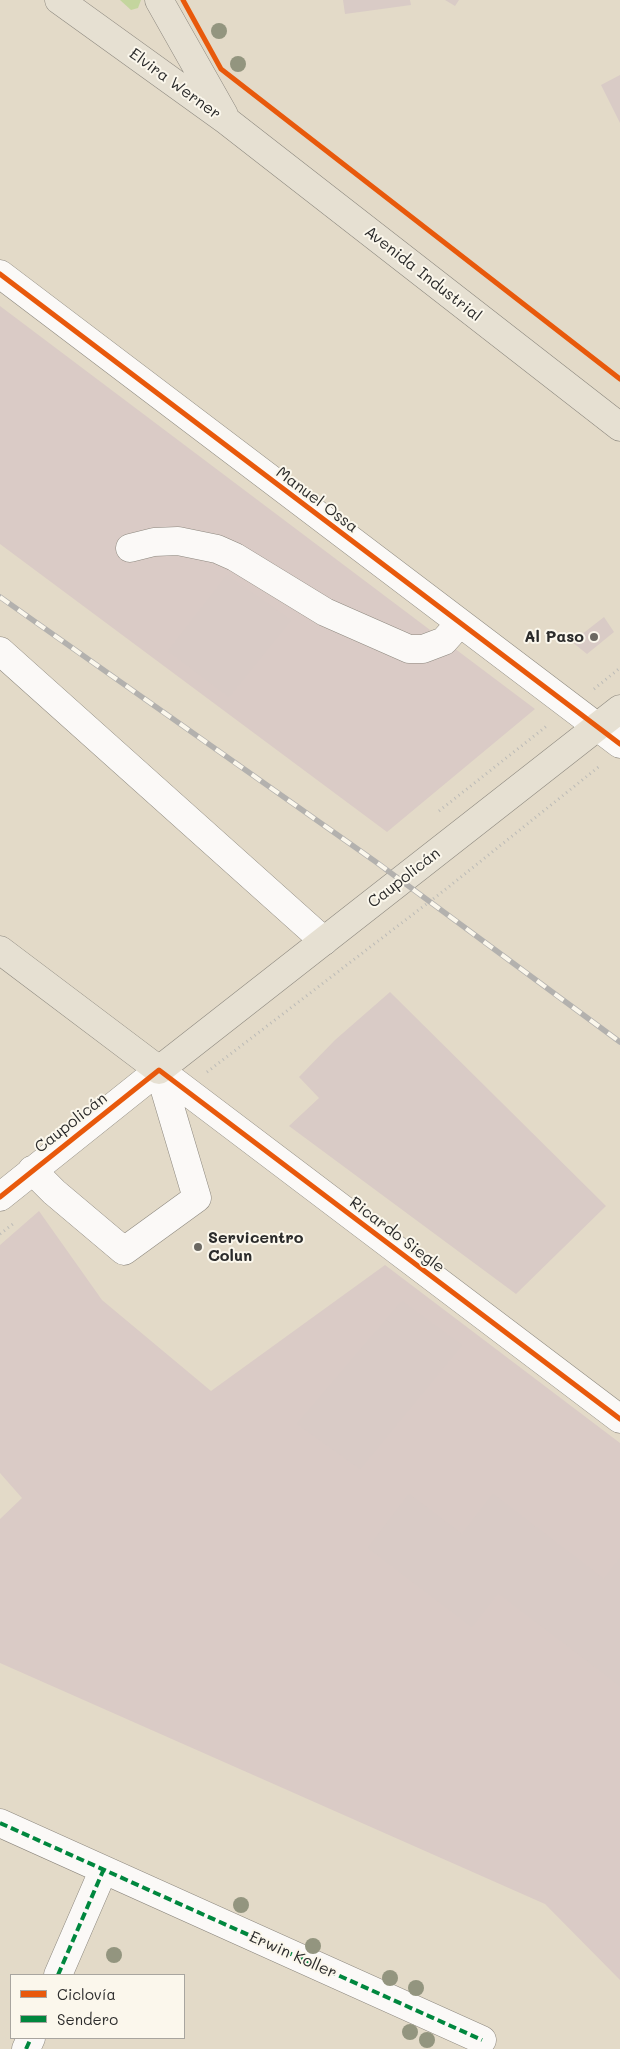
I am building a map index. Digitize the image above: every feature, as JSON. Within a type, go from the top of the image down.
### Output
[{"type":"main road","name":"Elvira Werner","points":[[59,0],[227,121]]},
{"type":"main road","name":"Elvira Werner","points":[[159,0],[227,121]]},
{"type":"main road","name":"Avenida Industrial","points":[[227,121],[620,427]]},
{"type":"main road","name":"Caupolicán","points":[[159,1070],[620,709]]},
{"type":"main road","name":"Ricardo Siegle","points":[[0,950],[159,1070]]},
{"type":"street","name":"Manuel Ossa","points":[[0,274],[596,728],[613,753]]},
{"type":"street","points":[[130,548],[154,542],[178,541],[217,549],[235,557],[325,612],[409,649],[422,650],[439,644],[453,634],[459,624]]},
{"type":"street","points":[[3,659],[324,941]]},
{"type":"street","points":[[32,1170],[54,1192],[124,1251],[197,1198],[159,1070]]},
{"type":"street","name":"Ricardo Siegle","points":[[159,1070],[620,1419]]},
{"type":"street","name":"Caupolicán","points":[[2,1193],[159,1070]]},
{"type":"street","name":"Erwin Koller","points":[[0,1823],[482,2040]]},
{"type":"street","points":[[58,1974],[104,1871]]},
{"type":"path","points":[[184,1090],[446,889],[613,753]]},
{"type":"shaded area","points":[[0,306],[535,709],[387,832],[0,544]]},
{"type":"shaded area","points":[[39,1211],[102,1300],[211,1391],[385,1265],[620,1443],[620,1980],[545,1904],[0,1663],[0,1519],[22,1498],[0,1473],[0,1245]]},
{"type":"green space","points":[[120,0],[141,0],[138,8],[131,10]]},
{"type":"building","points":[[343,0],[410,0],[411,5],[345,14]]},
{"type":"building","points":[[445,0],[459,0],[455,6]]},
{"type":"building","points":[[620,75],[620,123],[601,85]]},
{"type":"building","points":[[227,575],[291,620],[229,697],[168,651]]},
{"type":"building","name":"Al Paso","points":[[604,617],[614,632],[587,654],[572,642]]},
{"type":"building","points":[[390,992],[606,1206],[516,1294],[289,1126],[319,1098],[299,1077],[335,1040]]},
{"type":"building","points":[[402,1301],[462,1345],[360,1469],[297,1424]]},
{"type":"building","points":[[409,1494],[462,1534],[493,1494],[604,1579],[620,1558],[620,1686],[498,1593],[472,1627],[368,1548]]},
{"type":"railway","points":[[0,597],[376,862],[620,1042]]},
{"type":"marked path","points":[[0,1823],[482,2040]]},
{"type":"marked path","points":[[58,1974],[103,1871]]},
{"type":"marked path","points":[[26,2049],[31,2039]]},
{"type":"cycle path","points":[[183,0],[221,69],[620,379]]},
{"type":"cycle path","points":[[0,274],[620,744]]},
{"type":"cycle path","points":[[0,1197],[159,1070],[620,1419]]},
{"type":"place","name":"Al Paso","points":[[594,637]]},
{"type":"place","name":"Servicentro Colun","points":[[198,1247]]}]
